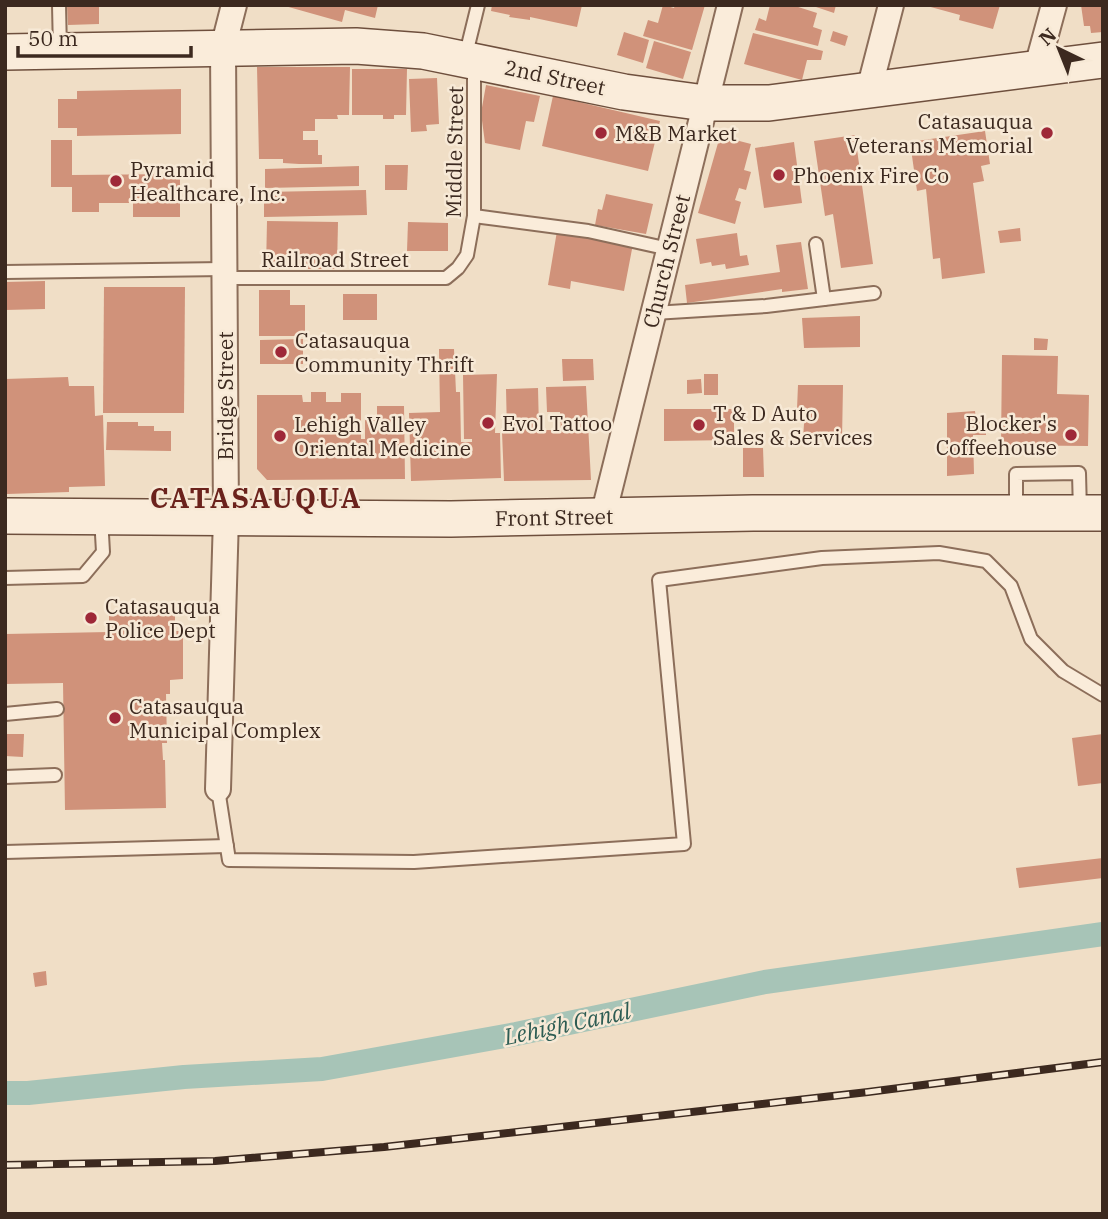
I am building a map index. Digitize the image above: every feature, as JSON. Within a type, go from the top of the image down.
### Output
[{"type":"main road","name":"2nd Street","points":[[5,52],[356,46],[423,51],[624,92],[705,103],[769,103],[1103,60]]},
{"type":"main road","name":"Front Street","points":[[5,516],[451,519],[1091,513]]},
{"type":"street","name":"Bridge Street","points":[[218,789],[226,517],[223,48],[234,5]]},
{"type":"street","name":"Church Street","points":[[603,516],[730,5]]},
{"type":"street","points":[[869,90],[891,5]]},
{"type":"street","points":[[1037,67],[1054,5]]},
{"type":"lane","points":[[59,5],[60,51]]},
{"type":"lane","name":"Middle Street","points":[[446,278],[467,256],[474,215],[470,59],[478,5]]},
{"type":"lane","points":[[474,215],[588,231],[669,249]]},
{"type":"lane","points":[[816,244],[824,299]]},
{"type":"lane","name":"Railroad Street","points":[[5,272],[446,278]]},
{"type":"lane","points":[[654,313],[766,306],[874,293]]},
{"type":"lane","points":[[5,578],[83,576],[103,552],[101,517]]},
{"type":"lane","points":[[218,789],[229,860],[414,862],[684,844],[659,580],[822,558],[939,553],[986,561],[1011,586],[1031,639],[1063,671],[1103,695]]},
{"type":"lane","points":[[5,714],[57,709]]},
{"type":"lane","points":[[5,777],[55,775]]},
{"type":"lane","points":[[5,852],[227,846]]},
{"type":"building","points":[[67,5],[99,5],[99,24],[68,25]]},
{"type":"building","points":[[378,5],[375,18],[345,10],[342,22],[285,6]]},
{"type":"building","points":[[492,5],[582,5],[577,27],[530,17],[530,20],[509,17],[510,15],[491,11]]},
{"type":"building","points":[[663,5],[674,8],[675,5],[705,5],[692,50],[643,36],[648,20],[658,23]]},
{"type":"building","points":[[770,5],[792,5],[817,13],[813,27],[822,30],[818,46],[755,30],[759,18],[766,21]]},
{"type":"building","points":[[810,5],[836,5],[834,13]]},
{"type":"building","points":[[1000,5],[993,29],[959,20],[960,15],[927,6]]},
{"type":"building","points":[[1081,5],[1103,5],[1103,32],[1091,33],[1090,26],[1084,26]]},
{"type":"building","points":[[833,31],[848,36],[845,46],[830,41]]},
{"type":"building","points":[[624,32],[649,40],[643,63],[617,55]]},
{"type":"building","points":[[753,33],[823,51],[821,60],[807,60],[802,80],[744,64]]},
{"type":"building","points":[[654,41],[691,52],[683,79],[646,68]]},
{"type":"building","points":[[257,67],[350,67],[349,115],[337,115],[338,119],[315,119],[315,131],[303,131],[303,140],[318,140],[318,155],[322,155],[322,164],[259,159]]},
{"type":"building","points":[[352,69],[407,69],[406,115],[383,119],[383,115],[352,115]]},
{"type":"building","points":[[437,78],[439,124],[426,125],[427,131],[411,132],[409,79]]},
{"type":"building","points":[[486,85],[540,96],[534,122],[526,121],[520,150],[485,143],[481,113]]},
{"type":"building","points":[[181,89],[181,134],[77,136],[77,128],[58,128],[58,99],[77,99],[77,91]]},
{"type":"building","name":"M&B Market","points":[[553,96],[660,121],[648,171],[542,146]]},
{"type":"building","points":[[985,131],[990,164],[981,166],[984,181],[973,183],[985,273],[942,279],[940,258],[933,259],[926,189],[917,191],[910,142]]},
{"type":"building","points":[[855,135],[873,264],[841,268],[833,214],[825,216],[814,141]]},
{"type":"building","points":[[720,136],[751,144],[744,170],[751,172],[746,190],[739,188],[735,200],[741,202],[735,224],[698,213]]},
{"type":"building","name":"Pyramid Healthcare, Inc.","points":[[51,140],[72,140],[72,175],[180,174],[180,217],[133,217],[133,203],[99,203],[99,212],[72,212],[72,187],[51,187]]},
{"type":"building","name":"Phoenix Fire Co","points":[[794,142],[802,203],[764,208],[755,148]]},
{"type":"building","points":[[385,165],[408,165],[407,190],[385,190]]},
{"type":"building","points":[[359,166],[359,186],[265,188],[265,169]]},
{"type":"building","points":[[366,190],[367,215],[264,217],[264,192]]},
{"type":"building","points":[[606,194],[653,204],[646,234],[595,225],[598,209],[602,210]]},
{"type":"building","points":[[267,221],[338,222],[337,269],[266,269]]},
{"type":"building","points":[[408,222],[448,223],[448,251],[407,251]]},
{"type":"building","points":[[1020,228],[1021,241],[1000,243],[998,231]]},
{"type":"building","points":[[557,231],[633,244],[624,291],[571,281],[570,289],[548,285]]},
{"type":"building","points":[[737,233],[740,256],[747,255],[749,265],[726,269],[725,264],[700,264],[696,239]]},
{"type":"building","points":[[801,242],[808,289],[782,292],[782,289],[687,303],[685,285],[780,272],[776,245]]},
{"type":"building","points":[[45,281],[45,309],[5,310],[5,282]]},
{"type":"building","points":[[104,287],[185,287],[184,413],[103,413]]},
{"type":"building","points":[[259,290],[290,290],[290,305],[305,305],[305,336],[259,336]]},
{"type":"building","points":[[343,294],[377,294],[377,320],[343,320]]},
{"type":"building","points":[[860,316],[860,347],[804,348],[802,318]]},
{"type":"building","points":[[1034,338],[1048,339],[1047,350],[1034,350]]},
{"type":"building","name":"Catasauqua Community Thrift","points":[[303,339],[303,364],[260,364],[260,340]]},
{"type":"building","points":[[439,349],[454,349],[456,392],[460,392],[461,442],[472,442],[472,439],[464,439],[463,375],[497,374],[495,433],[500,433],[501,478],[411,481],[409,413],[440,412]]},
{"type":"building","points":[[1002,355],[1058,356],[1057,394],[1089,395],[1088,446],[1001,445]]},
{"type":"building","points":[[562,359],[593,359],[594,380],[563,381]]},
{"type":"building","points":[[704,374],[718,374],[718,395],[704,395]]},
{"type":"building","points":[[68,377],[69,386],[94,386],[95,416],[103,415],[105,486],[69,487],[69,492],[7,494],[5,379]]},
{"type":"building","points":[[701,379],[702,393],[687,394],[687,380]]},
{"type":"building","points":[[798,385],[843,385],[842,440],[803,439],[805,409],[797,409]]},
{"type":"building","points":[[586,386],[591,480],[504,481],[502,432],[507,432],[506,389],[538,388],[539,430],[561,430],[560,412],[547,412],[546,387]]},
{"type":"building","points":[[311,392],[326,392],[326,402],[341,402],[341,393],[361,393],[361,439],[365,439],[365,416],[377,416],[377,406],[404,406],[405,479],[267,480],[257,469],[257,395],[302,395],[303,402],[311,402]]},
{"type":"building","name":"T & D Auto Sales & Services","points":[[664,409],[734,409],[734,440],[664,441]]},
{"type":"building","points":[[975,411],[976,420],[986,419],[986,435],[973,435],[974,474],[947,476],[947,413]]},
{"type":"building","points":[[107,422],[138,422],[138,426],[154,426],[154,431],[171,431],[171,451],[106,450]]},
{"type":"building","points":[[743,448],[763,448],[764,477],[743,477]]},
{"type":"building","name":"Catasauqua Municipal Complex","points":[[168,611],[168,616],[175,615],[175,631],[183,631],[183,679],[170,680],[170,694],[166,694],[167,743],[162,743],[166,808],[65,810],[63,683],[5,684],[5,634],[109,632],[109,612]]},
{"type":"building","points":[[5,734],[24,734],[23,757],[5,756]]},
{"type":"building","points":[[1103,734],[1103,783],[1078,786],[1072,738]]},
{"type":"building","points":[[1103,858],[1103,878],[1019,888],[1016,868]]},
{"type":"building","points":[[46,971],[47,985],[35,987],[33,973]]},
{"type":"waterway","name":"Lehigh Canal","points":[[5,1093],[184,1077],[322,1069],[516,1034],[765,982],[1103,934]]},
{"type":"railway","points":[[5,1165],[215,1161],[384,1147],[868,1092],[1103,1062]]},
{"type":"place","name":"M&B Market","points":[[601,133]]},
{"type":"place","name":"Catasauqua Veterans Memorial","points":[[1047,133]]},
{"type":"place","name":"Phoenix Fire Co","points":[[779,175]]},
{"type":"place","name":"Pyramid Healthcare, Inc.","points":[[116,181]]},
{"type":"place","name":"Catasauqua Community Thrift","points":[[281,352]]},
{"type":"place","name":"Evol Tattoo","points":[[488,423]]},
{"type":"place","name":"T & D Auto Sales & Services","points":[[699,425]]},
{"type":"place","name":"Blocker's Coffeehouse","points":[[1071,435]]},
{"type":"place","name":"Lehigh Valley Oriental Medicine","points":[[280,436]]},
{"type":"place","name":"Catasauqua Police Dept","points":[[91,618]]},
{"type":"place","name":"Catasauqua Municipal Complex","points":[[115,718]]},
{"type":"district","name":"CATASAUQUA","points":[[256,497]]}]
